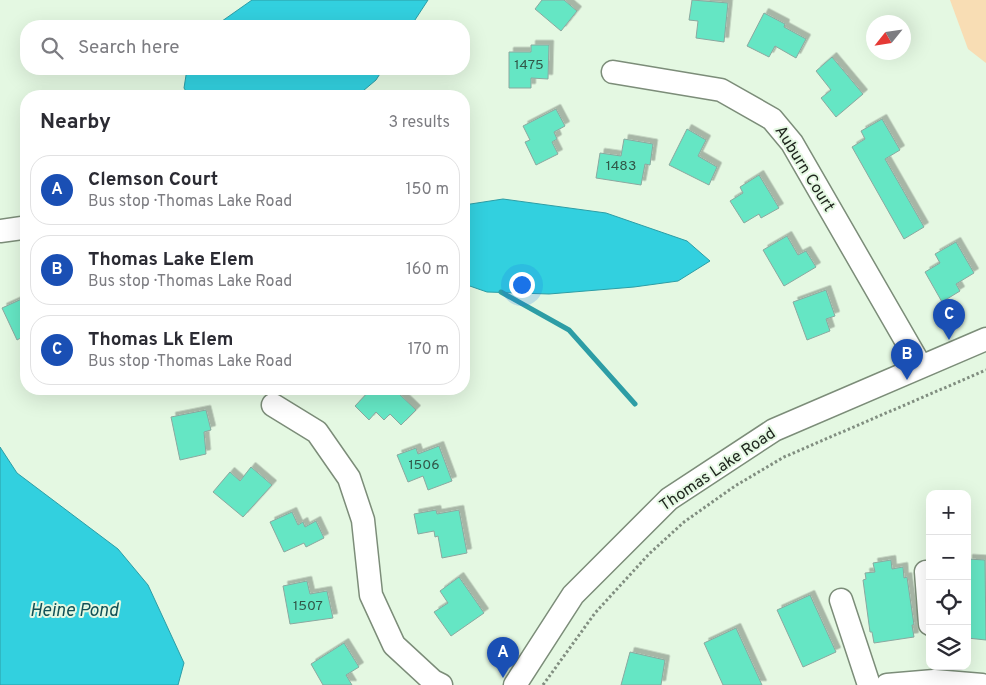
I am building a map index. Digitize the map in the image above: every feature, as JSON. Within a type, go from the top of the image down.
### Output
[{"type":"street","name":"Auburn Court","points":[[613,72],[721,90],[772,119],[792,144],[920,365]]},
{"type":"street","points":[[0,231],[20,228]]},
{"type":"street","name":"Thomas Lake Road","points":[[515,685],[573,595],[669,499],[774,430],[920,365],[986,338]]},
{"type":"street","points":[[273,405],[317,432],[349,478],[363,520],[371,595],[394,645],[433,681],[441,685]]},
{"type":"street","points":[[840,600],[868,685]]},
{"type":"street","points":[[886,685],[934,674],[982,685]]},
{"type":"path","points":[[543,685],[595,613],[649,554],[684,522],[735,486],[784,457],[986,370]]},
{"type":"shaded area","points":[[950,0],[986,0],[986,63],[968,49]]},
{"type":"water","points":[[252,0],[428,0],[415,20],[224,20]]},
{"type":"water","points":[[186,75],[379,75],[364,90],[185,90]]},
{"type":"water","points":[[503,199],[606,213],[687,241],[710,261],[678,281],[634,287],[549,294],[487,292],[470,286],[470,204]]},
{"type":"water","name":"Heine Pond","points":[[0,447],[17,473],[118,549],[148,585],[184,663],[178,685],[0,685]]},
{"type":"building","points":[[542,0],[564,0],[577,11],[561,31],[535,9]]},
{"type":"building","points":[[692,0],[728,3],[724,42],[696,38],[698,21],[689,20]]},
{"type":"building","points":[[764,13],[785,24],[784,27],[806,39],[796,58],[775,46],[769,57],[747,46]]},
{"type":"building","points":[[531,45],[549,45],[548,79],[531,78],[531,88],[509,88],[509,52],[531,52]]},
{"type":"building","points":[[832,57],[863,94],[836,117],[821,98],[831,90],[816,71]]},
{"type":"building","points":[[556,109],[565,126],[554,132],[557,139],[552,142],[558,154],[536,165],[525,142],[530,140],[523,126]]},
{"type":"building","points":[[882,119],[900,150],[885,159],[924,227],[904,239],[852,147],[865,139],[861,131]]},
{"type":"building","points":[[687,129],[706,140],[698,156],[717,167],[709,185],[669,165]]},
{"type":"building","points":[[624,139],[653,144],[650,165],[645,164],[641,185],[596,178],[600,153],[621,156]]},
{"type":"building","points":[[759,175],[779,208],[761,218],[759,214],[744,223],[730,201],[743,193],[740,187]]},
{"type":"building","points":[[787,236],[798,255],[806,251],[816,267],[784,286],[763,250]]},
{"type":"building","points":[[956,242],[974,273],[956,284],[960,291],[942,302],[925,272],[940,263],[935,254]]},
{"type":"building","points":[[826,290],[835,316],[826,319],[830,331],[807,340],[793,302]]},
{"type":"building","points":[[20,300],[20,338],[17,340],[2,308]]},
{"type":"building","points":[[365,395],[400,395],[416,410],[401,425],[390,414],[384,420],[376,412],[369,420],[355,406]]},
{"type":"building","points":[[206,410],[211,430],[204,432],[206,454],[180,460],[171,417]]},
{"type":"building","points":[[439,446],[452,481],[428,490],[423,476],[408,482],[397,455],[416,448],[418,454]]},
{"type":"building","points":[[251,467],[272,485],[243,517],[213,492],[230,472],[240,481]]},
{"type":"building","points":[[436,510],[437,514],[459,510],[467,553],[442,558],[438,536],[435,537],[434,531],[418,534],[414,514]]},
{"type":"building","points":[[292,512],[298,525],[303,522],[305,527],[316,521],[324,538],[306,547],[304,543],[284,552],[270,522]]},
{"type":"building","points":[[971,559],[985,560],[986,640],[971,638]]},
{"type":"building","points":[[891,560],[892,569],[903,567],[904,578],[907,577],[914,637],[874,643],[872,632],[870,632],[863,580],[866,579],[865,573],[875,572],[873,563]]},
{"type":"building","points":[[459,577],[484,613],[451,636],[434,612],[448,603],[440,591]]},
{"type":"building","points":[[307,581],[310,594],[327,591],[333,618],[290,624],[283,586]]},
{"type":"building","points":[[810,595],[836,652],[803,667],[777,610]]},
{"type":"building","points":[[736,628],[762,685],[723,685],[704,643]]},
{"type":"building","points":[[344,643],[359,667],[346,675],[352,685],[323,685],[311,664]]},
{"type":"building","points":[[630,652],[665,660],[661,685],[621,685]]},
{"type":"waterway","points":[[501,292],[569,330],[635,404]]},
{"type":"place","name":"Thomas Lk Elem","points":[[949,340]]},
{"type":"place","name":"Thomas Lake Elem","points":[[907,380]]},
{"type":"place","name":"Clemson Court","points":[[503,678]]}]
